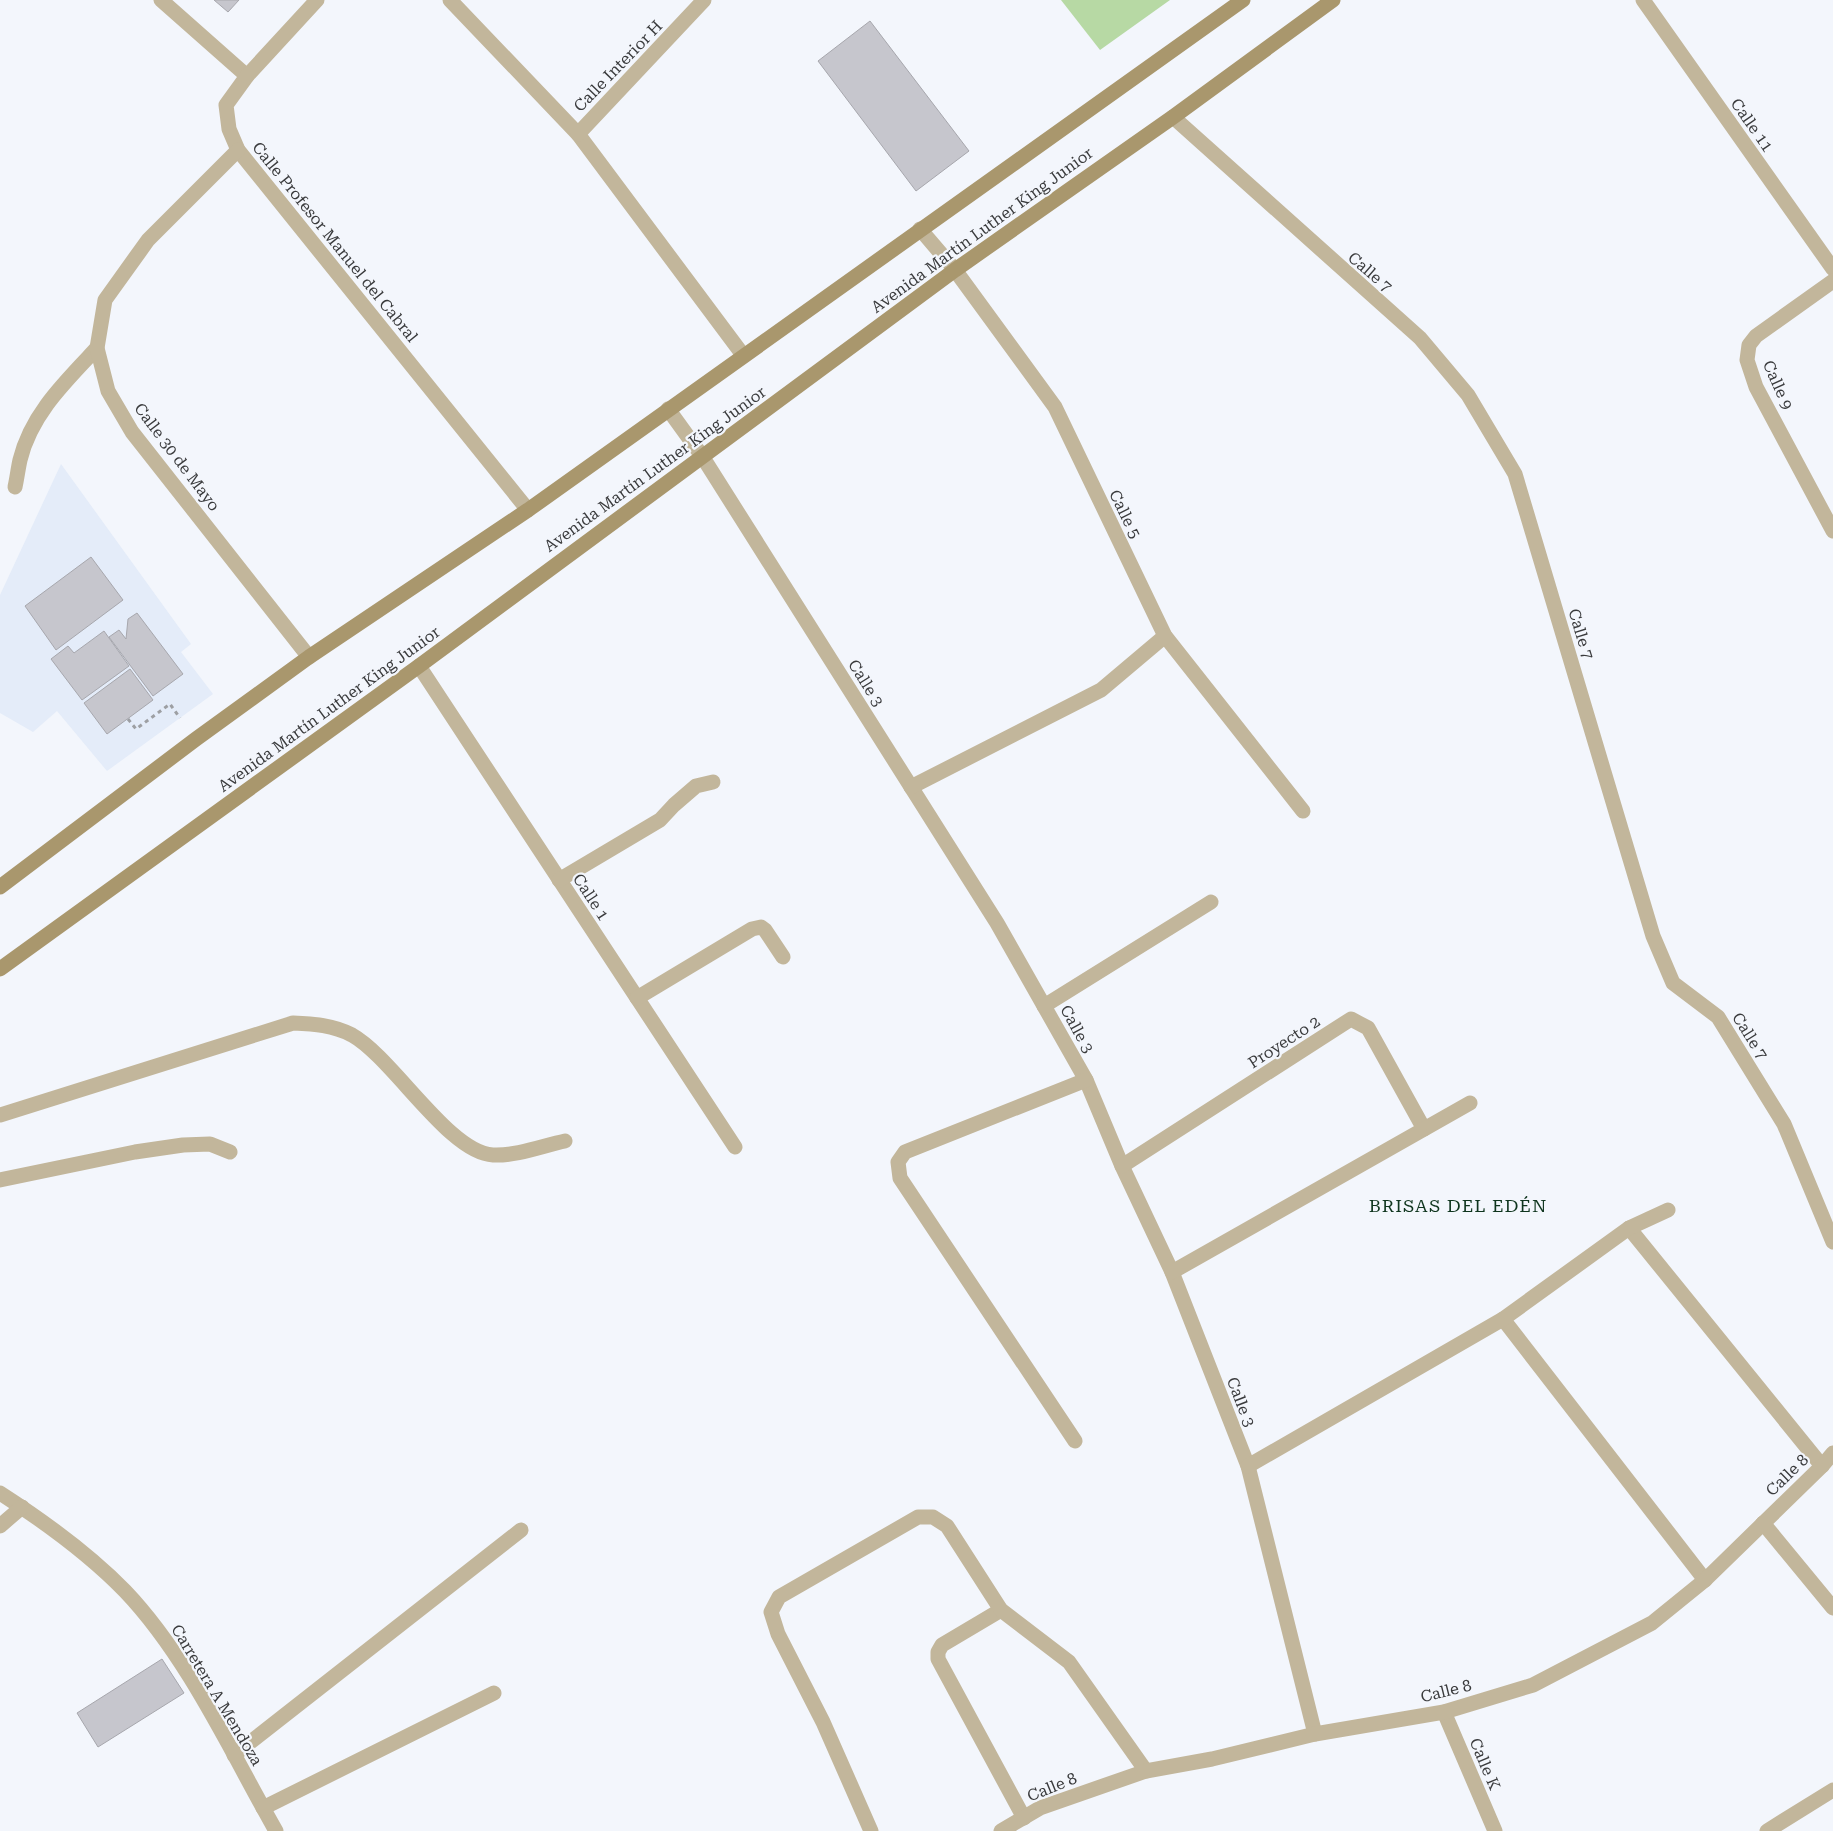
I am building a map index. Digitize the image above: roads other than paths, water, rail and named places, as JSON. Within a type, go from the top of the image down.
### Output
[{"type":"main road","points":[[0,887],[196,739],[309,657],[528,510],[1243,0]]},
{"type":"main road","name":"Avenida Martín Luther King Junior","points":[[0,969],[419,666],[955,270],[1173,116],[1332,0]]},
{"type":"street","points":[[161,0],[247,76],[317,0]]},
{"type":"street","points":[[450,0],[578,134],[743,355]]},
{"type":"street","name":"Calle Interior H","points":[[578,134],[704,0]]},
{"type":"street","name":"Calle 11","points":[[1643,0],[1833,269]]},
{"type":"street","name":"Calle Profesor Manuel del Cabral","points":[[247,76],[226,105],[229,129],[238,150],[528,510]]},
{"type":"street","name":"Calle 7","points":[[1173,116],[1420,338],[1468,396],[1515,474],[1653,936],[1674,983],[1718,1017],[1784,1124],[1833,1242]]},
{"type":"street","name":"Calle 30 de Mayo","points":[[238,150],[148,240],[105,300],[97,348],[108,391],[132,432],[309,657]]},
{"type":"street","name":"Calle 5","points":[[920,229],[955,270],[1055,407],[1165,636],[1303,811]]},
{"type":"street","name":"Calle 9","points":[[1833,281],[1756,336],[1749,345],[1747,360],[1756,387],[1833,531]]},
{"type":"street","points":[[15,487],[20,459],[29,435],[42,411],[59,387],[97,348]]},
{"type":"street","name":"Calle 3","points":[[668,409],[702,456],[997,923],[1086,1080],[1122,1166],[1172,1272],[1248,1466],[1315,1734]]},
{"type":"street","points":[[911,787],[1101,690],[1165,636]]},
{"type":"street","name":"Calle 1","points":[[419,666],[735,1147]]},
{"type":"street","points":[[559,880],[660,820],[674,804],[696,786],[713,782]]},
{"type":"street","points":[[1044,1006],[1211,902]]},
{"type":"street","points":[[637,998],[752,929],[761,927],[765,930],[783,957]]},
{"type":"street","name":"Proyecto 2","points":[[1122,1166],[1352,1019],[1368,1028],[1424,1129]]},
{"type":"street","points":[[0,1115],[293,1023],[326,1025],[353,1036],[378,1057],[454,1135],[477,1151],[493,1155],[511,1153],[564,1141]]},
{"type":"street","points":[[1075,1441],[900,1178],[898,1162],[905,1152],[1086,1080]]},
{"type":"street","points":[[1172,1272],[1470,1104]]},
{"type":"street","points":[[0,1180],[135,1152],[183,1145],[210,1144],[230,1152]]},
{"type":"street","points":[[1248,1466],[1503,1319],[1629,1228],[1668,1210]]},
{"type":"street","points":[[1629,1228],[1822,1466]]},
{"type":"street","points":[[1503,1319],[1705,1580]]},
{"type":"street","name":"Calle 8","points":[[1001,1831],[1040,1808],[1146,1771],[1212,1759],[1315,1734],[1444,1712],[1533,1685],[1652,1623],[1705,1580],[1833,1453]]},
{"type":"street","name":"Carretera A Mendoza","points":[[0,1493],[79,1548],[125,1592],[158,1630],[193,1683],[276,1831]]},
{"type":"street","points":[[0,1526],[22,1507]]},
{"type":"street","points":[[871,1831],[823,1722],[778,1634],[771,1612],[779,1597],[918,1517],[932,1517],[947,1526],[1001,1610],[1069,1662],[1146,1771]]},
{"type":"street","points":[[1763,1523],[1833,1608]]},
{"type":"street","points":[[234,1755],[521,1530]]},
{"type":"street","points":[[1001,1610],[942,1645],[938,1652],[938,1659],[1024,1818]]},
{"type":"street","points":[[263,1808],[494,1693]]},
{"type":"street","name":"Calle K","points":[[1444,1712],[1495,1831]]},
{"type":"street","points":[[1767,1831],[1833,1790]]},
{"type":"district","name":"BRISAS DEL EDÉN","points":[[1458,1205]]}]
